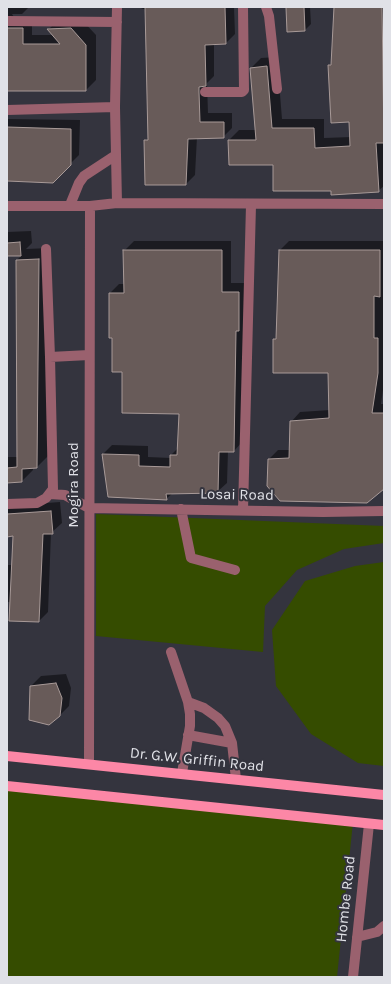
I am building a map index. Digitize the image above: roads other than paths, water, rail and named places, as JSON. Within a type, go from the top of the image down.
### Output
[{"type":"main road","name":"Dr. G.W. Griffin Road","points":[[7,756],[384,795]]},
{"type":"main road","points":[[7,786],[384,825]]},
{"type":"street","points":[[117,7],[115,107],[117,204]]},
{"type":"street","points":[[205,92],[242,92],[244,90],[243,7]]},
{"type":"street","points":[[266,7],[269,16],[277,89]]},
{"type":"street","points":[[7,21],[117,22]]},
{"type":"street","points":[[7,110],[115,107]]},
{"type":"street","points":[[70,205],[79,183],[84,176],[116,155]]},
{"type":"street","points":[[7,206],[90,206],[117,204],[384,204]]},
{"type":"street","points":[[243,510],[251,205]]},
{"type":"street","name":"Mogira Road","points":[[89,764],[90,206]]},
{"type":"street","points":[[7,504],[37,503],[50,494],[52,489],[50,357],[46,249]]},
{"type":"street","points":[[50,357],[89,355]]},
{"type":"street","points":[[50,494],[65,495],[89,508]]},
{"type":"street","name":"Losai Road","points":[[89,508],[323,512],[384,511]]},
{"type":"street","points":[[181,509],[191,558],[234,570]]},
{"type":"street","points":[[172,652],[188,702],[190,726],[182,774]]},
{"type":"street","points":[[188,702],[204,708],[218,718],[225,726],[232,743],[236,779]]},
{"type":"street","points":[[188,735],[232,743]]},
{"type":"street","name":"Hombe Road","points":[[353,977],[369,824]]},
{"type":"street","points":[[357,937],[377,932],[384,926]]}]
